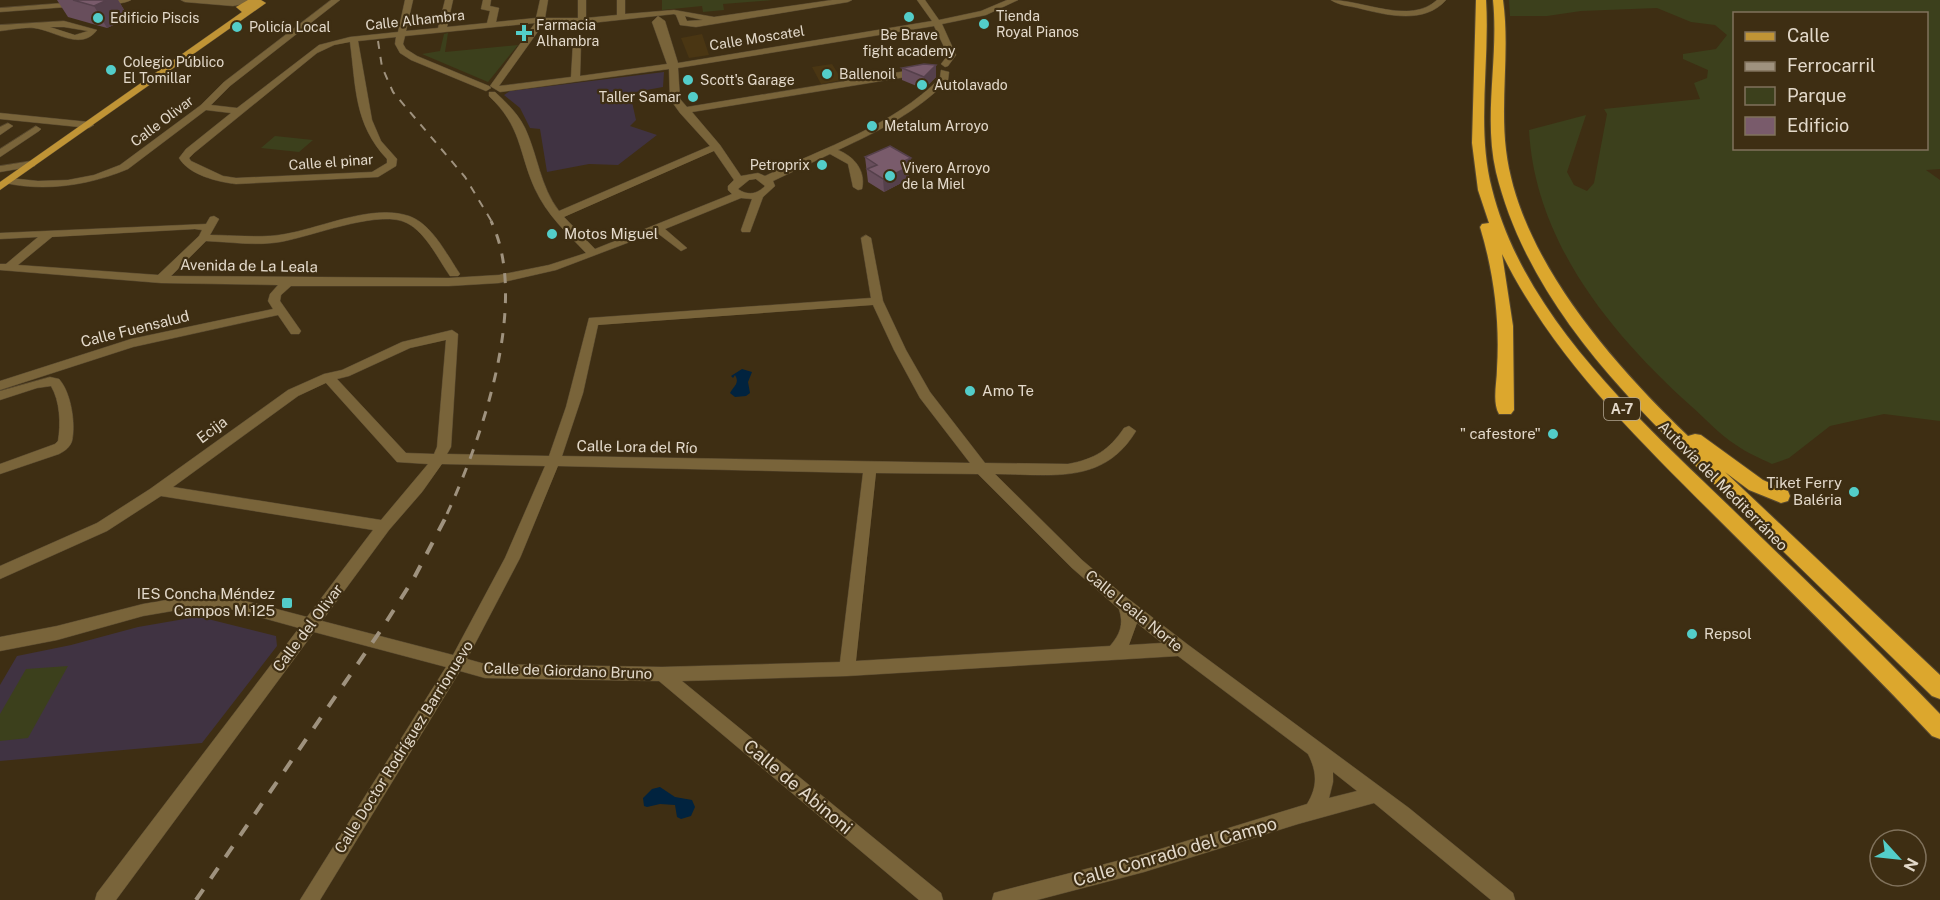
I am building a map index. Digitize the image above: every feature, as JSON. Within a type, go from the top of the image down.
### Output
[{"type":"highway","name":"Autovía del Mediterráneo","points":[[1480,0],[1482,32],[1478,121],[1479,149],[1485,190],[1502,238],[1530,292],[1574,354],[1680,470],[1940,729]]},
{"type":"highway","name":"Autovía del Mediterráneo","points":[[1498,0],[1501,23],[1499,142],[1503,171],[1523,229],[1557,295],[1604,359],[1670,430],[1940,689]]},
{"type":"highway","points":[[1485,190],[1482,210],[1497,264],[1503,309],[1506,342],[1505,410]]},
{"type":"highway","points":[[1577,321],[1604,346],[1684,431],[1743,476],[1781,496]]},
{"type":"main road","points":[[4,184],[89,125],[249,6]]},
{"type":"street","points":[[0,27],[12,9],[22,0]]},
{"type":"street","points":[[0,10],[127,0]]},
{"type":"street","points":[[185,0],[249,6]]},
{"type":"street","name":"Calle Olivar","points":[[4,184],[42,185],[79,180],[111,173],[133,161],[204,107],[227,84],[336,0]]},
{"type":"street","points":[[409,0],[399,44],[408,54],[493,89],[517,119],[541,190],[556,216],[593,254]]},
{"type":"street","points":[[442,30],[449,0]]},
{"type":"street","points":[[486,0],[485,9],[495,8],[491,25]]},
{"type":"street","points":[[493,89],[542,20],[544,0]]},
{"type":"street","points":[[582,0],[582,21]]},
{"type":"street","points":[[621,0],[621,17]]},
{"type":"street","name":"Calle Alhambra","points":[[354,40],[542,20],[582,21],[657,14],[680,13],[683,23],[689,24],[848,0]]},
{"type":"street","points":[[766,180],[769,183],[768,190],[758,195],[739,195],[733,190],[733,186],[739,180],[752,176],[766,180],[829,150],[920,103],[938,87],[945,78],[945,68],[952,54],[937,23],[921,0]]},
{"type":"street","name":"Calle Moscatel","points":[[493,89],[673,66],[937,23],[982,13],[1002,2],[1014,0]]},
{"type":"street","points":[[1335,0],[1394,13],[1409,13],[1433,9],[1442,0]]},
{"type":"street","points":[[657,14],[673,58],[675,99],[716,147],[739,180]]},
{"type":"street","points":[[0,27],[72,24],[93,30],[90,34],[75,38],[36,26]]},
{"type":"street","name":"Calle el pinar","points":[[354,40],[369,127],[376,141],[392,159],[392,164],[374,175],[236,181],[221,179],[187,163],[184,158],[190,150],[238,111],[314,51],[326,45],[354,40]]},
{"type":"street","points":[[575,79],[577,43]]},
{"type":"street","points":[[683,111],[923,71]]},
{"type":"street","points":[[204,107],[238,111]]},
{"type":"street","points":[[0,116],[89,125]]},
{"type":"street","points":[[0,154],[36,129]]},
{"type":"street","points":[[556,216],[716,147]]},
{"type":"street","points":[[829,150],[851,159],[855,165],[858,187]]},
{"type":"street","points":[[0,169],[31,164]]},
{"type":"street","name":"Avenida de La Leala","points":[[4,267],[161,279],[449,282],[499,279],[552,268],[593,254],[739,195]]},
{"type":"street","points":[[746,230],[758,195]]},
{"type":"street","points":[[0,236],[195,226],[277,239],[367,218],[395,217],[407,219],[423,230],[454,274]]},
{"type":"street","points":[[161,279],[208,228]]},
{"type":"street","points":[[658,228],[681,248]]},
{"type":"street","points":[[4,267],[50,233]]},
{"type":"street","name":"Calle Leala Norte","points":[[866,238],[877,301],[900,350],[925,395],[982,469],[1077,564],[1126,605],[1180,649],[1376,794],[1506,900]]},
{"type":"street","points":[[288,282],[276,294],[274,301],[295,332]]},
{"type":"street","name":"Calle Doctor Rodríguez Barrionuevo","points":[[309,900],[458,663],[515,554],[554,462],[578,389],[593,321],[877,301]]},
{"type":"street","name":"Calle Fuensalud","points":[[0,386],[131,343],[280,311]]},
{"type":"street","name":"Ecija","points":[[0,573],[102,527],[159,490],[293,393],[328,377],[345,373],[406,345],[452,334]]},
{"type":"street","name":"Calle del Olivar","points":[[104,900],[384,526],[426,479],[439,459],[444,447],[452,334]]},
{"type":"street","name":"Calle Lora del Río","points":[[328,377],[402,458],[870,468],[1068,469],[1095,465],[1116,449],[1129,431]]},
{"type":"street","points":[[0,396],[49,381],[60,386],[65,415],[65,441],[54,451],[0,469]]},
{"type":"street","points":[[847,669],[870,468]]},
{"type":"street","points":[[159,490],[384,526]]},
{"type":"street","name":"Calle de Giordano Bruno","points":[[0,644],[57,633],[143,610],[184,603],[223,601],[485,671],[662,674],[847,669],[1180,649]]},
{"type":"street","points":[[1114,653],[1131,630],[1130,615],[1126,605]]},
{"type":"street","name":"Calle de Abinoni","points":[[662,674],[934,900]]},
{"type":"street","points":[[1311,746],[1318,754],[1326,775],[1324,793],[1313,811]]},
{"type":"street","name":"Calle Conrado del Campo","points":[[1001,900],[1144,863],[1376,794]]},
{"type":"shaded area","points":[[702,34],[709,55],[689,58],[681,38]]},
{"type":"shaded area","name":"Ballenoil","points":[[832,64],[842,80],[821,84],[812,67]]},
{"type":"shaded area","points":[[664,72],[663,87],[630,93],[636,120],[630,126],[657,135],[618,165],[589,164],[547,172],[540,129],[530,128],[520,108],[504,95],[510,91]]},
{"type":"shaded area","points":[[190,618],[204,618],[276,636],[277,646],[202,743],[0,761],[0,685],[17,656],[71,645],[138,627]]},
{"type":"green space","points":[[662,0],[773,0],[723,4],[724,10],[703,12],[702,6],[662,10]]},
{"type":"green space","points":[[1509,0],[1940,0],[1940,169],[1926,170],[1940,180],[1940,421],[1884,414],[1830,426],[1789,458],[1772,464],[1745,451],[1724,437],[1661,378],[1606,317],[1582,283],[1562,248],[1546,210],[1534,171],[1529,130],[1586,115],[1567,172],[1574,185],[1587,191],[1594,183],[1607,114],[1604,109],[1700,99],[1694,83],[1707,78],[1708,70],[1683,59],[1683,54],[1716,49],[1727,35],[1715,25],[1691,22],[1657,8],[1581,11],[1547,16],[1510,16]]},
{"type":"green space","points":[[448,33],[445,52],[518,45],[488,82],[422,54],[440,51],[444,34]]},
{"type":"green space","points":[[275,136],[313,140],[299,152],[261,148]]},
{"type":"green space","points":[[68,666],[28,738],[0,741],[0,714],[26,669]]},
{"type":"water","points":[[742,369],[752,372],[748,382],[750,393],[746,396],[735,397],[730,393],[737,380],[735,375],[733,378],[731,376]]},
{"type":"water","points":[[660,787],[675,797],[692,800],[695,807],[691,816],[681,819],[677,817],[675,805],[644,806],[643,798],[652,789]]},
{"type":"building","points":[[73,0],[107,0],[94,6]]},
{"type":"building","points":[[924,64],[936,65],[924,77],[902,68]]},
{"type":"building","points":[[890,146],[911,158],[902,162],[909,167],[883,179],[867,169],[877,165],[865,157]]},
{"type":"railway","points":[[378,41],[382,67],[393,92],[465,177],[492,222]]},
{"type":"railway","points":[[447,514],[474,447],[497,369],[506,290],[502,253],[491,221]]},
{"type":"railway","points":[[196,900],[383,627],[414,578],[448,513]]},
{"type":"place","name":"Be Brave fight academy","points":[[909,17]]},
{"type":"place","name":"Edificio Piscis","points":[[98,18]]},
{"type":"place","name":"Tienda Royal Pianos","points":[[984,24]]},
{"type":"place","name":"Policía Local","points":[[237,27]]},
{"type":"place","name":"Farmacia Alhambra","points":[[524,33]]},
{"type":"place","name":"Colegio Público El Tomillar","points":[[111,70]]},
{"type":"place","name":"Ballenoil","points":[[827,74]]},
{"type":"place","name":"Scott's Garage","points":[[688,80]]},
{"type":"place","name":"Autolavado","points":[[922,85]]},
{"type":"place","name":"Taller Samar","points":[[693,97]]},
{"type":"place","name":"Metalum Arroyo","points":[[872,126]]},
{"type":"place","name":"Petroprix","points":[[822,165]]},
{"type":"place","name":"Vivero Arroyo de la Miel","points":[[890,176]]},
{"type":"place","name":"Motos Miguel","points":[[552,234]]},
{"type":"place","name":"Amo Te","points":[[970,391]]},
{"type":"place","name":"\" cafestore\"","points":[[1553,434]]},
{"type":"place","name":"Tiket Ferry Baléria","points":[[1854,492]]},
{"type":"place","name":"IES Concha Méndez Campos M.125","points":[[287,603]]},
{"type":"place","name":"Repsol","points":[[1692,634]]}]
